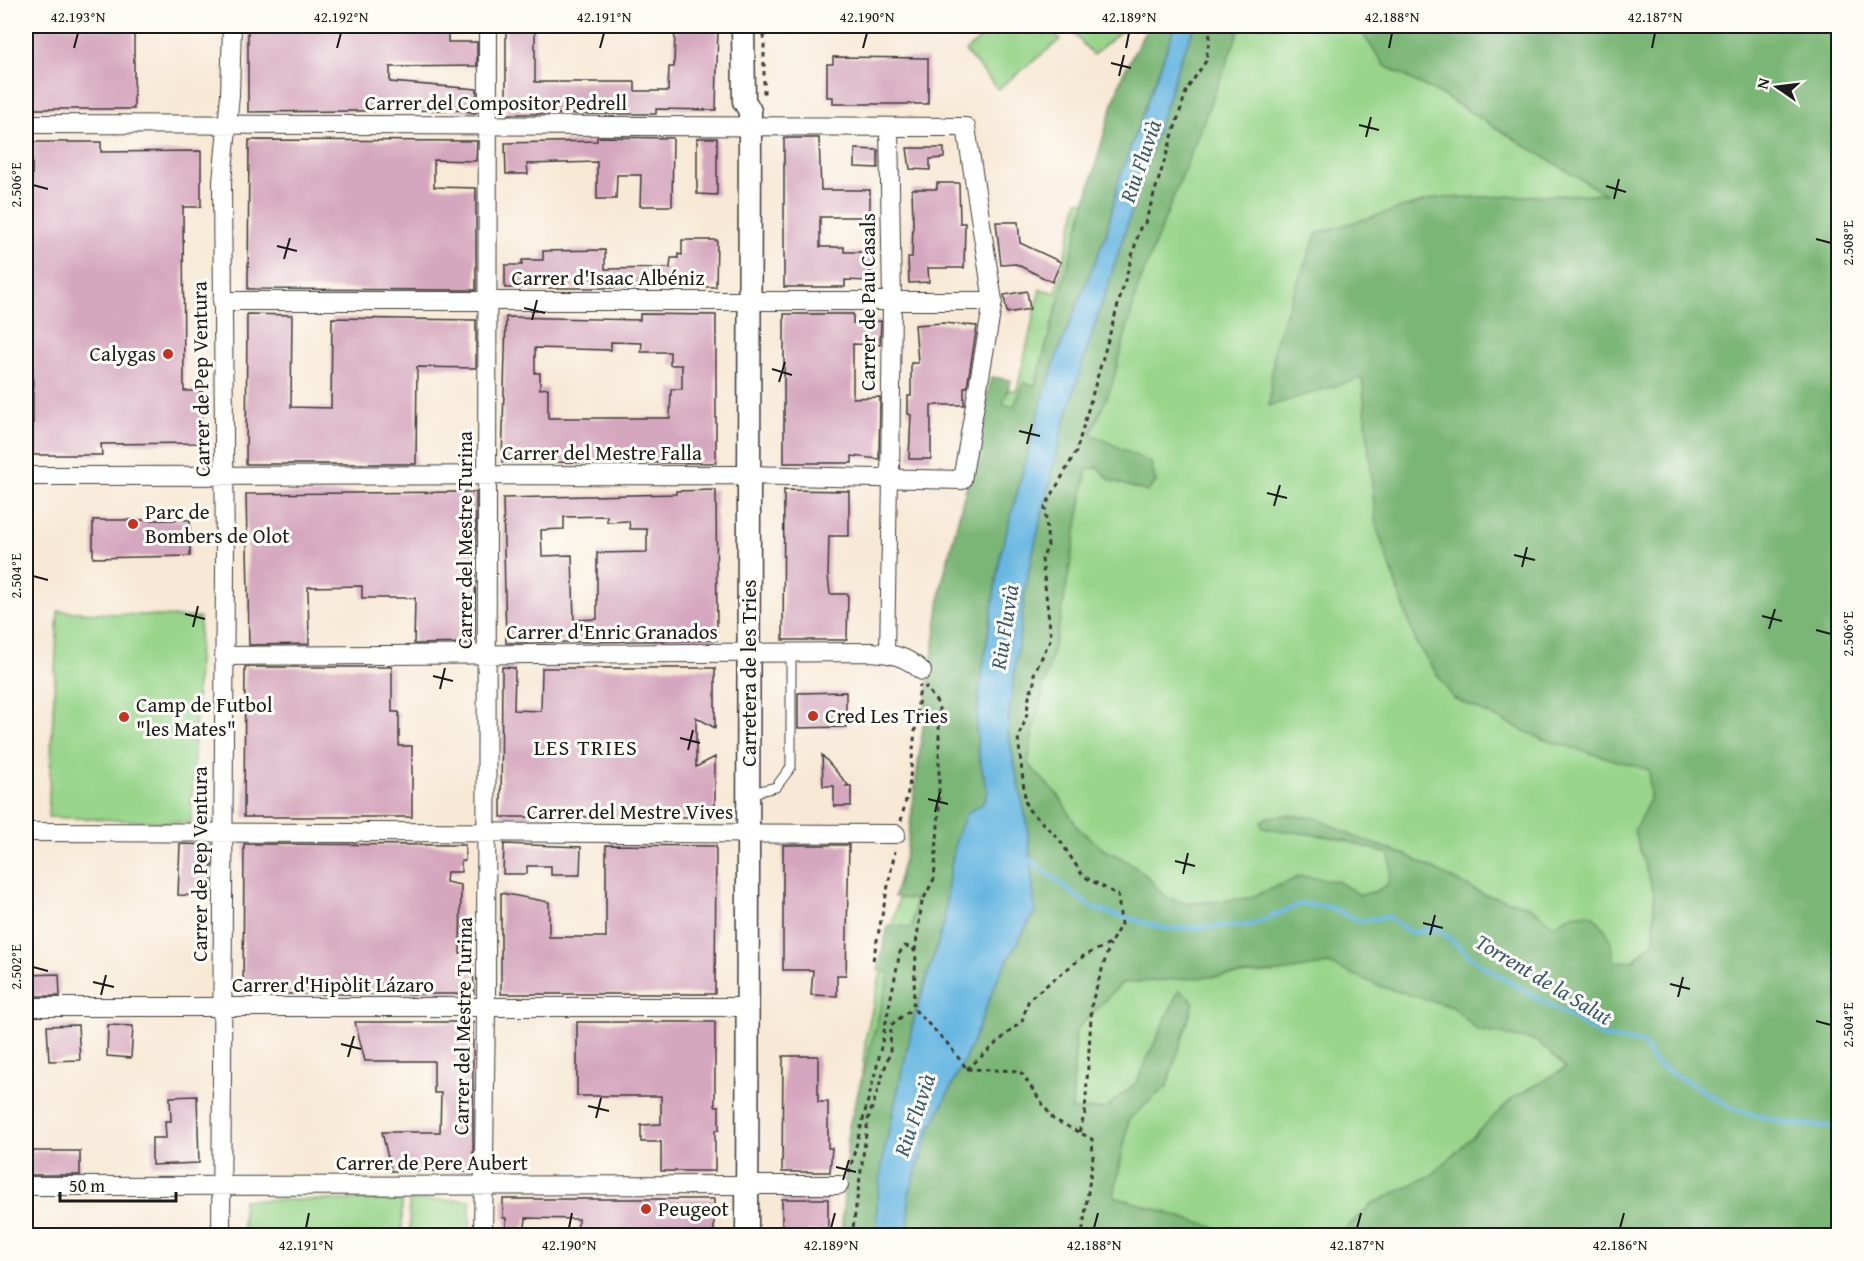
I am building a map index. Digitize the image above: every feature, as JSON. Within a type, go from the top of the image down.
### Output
[{"type":"street","name":"Carrer de Pep Ventura","points":[[220,1236],[225,479],[222,476],[222,182],[232,26]]},
{"type":"street","name":"Carrer del Mestre Turina","points":[[483,1236],[487,834],[488,26]]},
{"type":"street","name":"Carretera de les Tries","points":[[743,26],[744,101],[750,119],[747,1236]]},
{"type":"street","name":"Carretera de les Tries","points":[[750,119],[758,102],[757,26]]},
{"type":"street","name":"Carrer del Compositor Pedrell","points":[[26,124],[488,125],[750,119],[889,127],[966,127],[993,301]]},
{"type":"street","name":"Carrer de Pau Casals","points":[[889,127],[892,301],[890,478]]},
{"type":"street","name":"Carrer d'Isaac Albéniz","points":[[222,301],[993,301]]},
{"type":"street","name":"Carrer del Mestre Falla","points":[[26,476],[749,475],[962,480],[993,301]]},
{"type":"street","points":[[887,654],[890,478]]},
{"type":"street","name":"Carrer d'Enric Granados","points":[[224,656],[887,654],[910,660],[921,676]]},
{"type":"street","name":"Carrer del Mestre Vives","points":[[26,832],[896,834]]},
{"type":"street","name":"Carrer d'Hipòlit Lázaro","points":[[26,1007],[748,1007]]},
{"type":"street","name":"Carrer de Pere Aubert","points":[[26,1186],[839,1185]]},
{"type":"lane","points":[[748,794],[776,787],[791,767],[791,654]]},
{"type":"path","points":[[1079,1132],[1085,1113],[1092,1002],[1110,944],[1121,924],[1118,895],[1083,876],[1059,839],[1026,807],[1018,737],[1026,719],[1030,690],[1034,689],[1034,674],[1051,638],[1042,559],[1048,546],[1045,507],[1076,452],[1140,228],[1145,223],[1187,89],[1206,61],[1211,26]]},
{"type":"path","points":[[921,676],[939,705],[939,813],[934,879],[922,902],[914,952],[913,1008],[947,1043],[967,1069]]},
{"type":"path","points":[[873,960],[895,860],[896,834],[909,787],[921,676]]},
{"type":"path","points":[[967,1069],[1022,1021],[1029,999],[1085,955],[1110,944]]},
{"type":"path","points":[[839,1185],[848,1176],[878,1062],[900,952],[905,946],[912,948],[914,952]]},
{"type":"path","points":[[854,1236],[853,1228],[868,1120],[890,1052],[891,1025],[913,1008]]},
{"type":"path","points":[[967,1069],[1020,1071],[1053,1119],[1092,1139],[1093,1156],[1082,1236]]},
{"type":"path","points":[[1237,1230],[1243,1236]]},
{"type":"green space","points":[[996,26],[1049,26],[1060,40],[998,89],[965,51]]},
{"type":"green space","points":[[1067,26],[1127,26],[1093,55]]},
{"type":"green space","points":[[1148,26],[1175,26],[1119,179],[1107,232],[1059,350],[1042,401],[1000,556],[976,727],[979,757],[988,793],[982,804],[966,814],[953,852],[944,923],[913,1023],[884,1153],[877,1203],[877,1235],[841,1236],[849,1126],[890,973],[878,970],[888,925],[912,928],[915,900],[894,897],[907,848],[942,583],[986,409],[987,395],[992,377],[1011,380],[1003,405],[1014,406],[1024,383],[1035,386],[1108,120],[1122,76]]},
{"type":"green space","points":[[1188,26],[1838,26],[1838,1235],[862,1236],[856,1128],[866,1036],[968,603],[1001,391],[1017,390],[1040,289],[1056,293],[1078,201],[1125,199]]},
{"type":"green space","points":[[1195,26],[1241,26],[1138,287],[1112,385],[1091,434],[1151,463],[1156,482],[1147,492],[1110,480],[1098,468],[1087,469],[1061,617],[1033,731],[1028,764],[1059,796],[1077,827],[1103,849],[1125,860],[1147,876],[1165,897],[1189,904],[1249,898],[1302,876],[1337,881],[1360,895],[1377,891],[1388,884],[1391,871],[1389,854],[1338,838],[1263,828],[1261,822],[1267,817],[1287,815],[1316,818],[1357,838],[1406,855],[1483,894],[1529,906],[1554,925],[1571,915],[1590,913],[1608,934],[1614,962],[1633,961],[1654,941],[1654,894],[1634,831],[1650,799],[1649,770],[1542,739],[1453,698],[1416,643],[1376,525],[1362,378],[1269,406],[1275,341],[1317,233],[1436,198],[1605,194],[1447,98],[1385,66],[1357,26],[1838,26],[1838,1235],[1339,1235],[1370,1205],[1433,1174],[1513,1098],[1566,1068],[1537,1041],[1477,1030],[1453,1007],[1379,986],[1329,964],[1281,972],[1122,983],[1076,1030],[1072,1110],[1104,1109],[1136,1083],[1179,990],[1194,1002],[1167,1086],[1129,1119],[1114,1196],[1237,1235],[908,1236],[909,1194],[928,1134],[971,1046],[999,975],[1035,911],[1027,823],[1008,733],[1027,577],[1062,430],[1181,57]]},
{"type":"green space","name":"Camp de Futbol \"les Mates\"","points":[[58,611],[200,618],[191,823],[48,817]]},
{"type":"green space","points":[[243,1200],[402,1200],[402,1235],[243,1235]]},
{"type":"green space","points":[[409,1200],[470,1200],[470,1235],[410,1235]]},
{"type":"water","name":"Riu Fluvià","points":[[1175,26],[1195,26],[1181,57],[1062,430],[1027,577],[1008,734],[1027,823],[1035,911],[999,975],[971,1046],[928,1134],[909,1194],[908,1235],[877,1235],[877,1203],[884,1153],[913,1023],[944,923],[948,882],[957,835],[966,814],[982,804],[988,793],[979,757],[976,727],[1000,556],[1042,401],[1059,350],[1107,232],[1119,179]]},
{"type":"building","points":[[26,26],[134,26],[134,109],[26,109]]},
{"type":"building","points":[[248,26],[448,26],[448,42],[477,42],[477,66],[390,67],[390,82],[477,89],[476,113],[460,110],[248,112]]},
{"type":"building","points":[[506,26],[535,26],[535,82],[635,82],[635,91],[668,91],[669,67],[674,67],[675,26],[718,26],[716,110],[656,109],[656,114],[506,114]]},
{"type":"building","points":[[833,57],[928,58],[928,104],[833,104],[833,97],[827,97],[827,64],[833,64]]},
{"type":"building","points":[[597,137],[673,138],[672,206],[640,206],[641,175],[617,175],[616,199],[597,199],[597,162],[527,164],[528,174],[506,174],[505,143],[597,141]]},
{"type":"building","points":[[697,138],[717,138],[717,195],[697,194]]},
{"type":"building","points":[[784,138],[819,138],[821,190],[870,190],[870,217],[820,217],[820,247],[844,247],[844,252],[874,252],[873,271],[870,271],[869,281],[845,280],[845,287],[784,287]]},
{"type":"building","points":[[249,140],[477,141],[476,161],[434,160],[434,187],[476,188],[476,290],[248,289]]},
{"type":"building","points":[[32,142],[101,142],[101,152],[201,151],[201,207],[183,207],[184,391],[202,391],[202,443],[101,444],[102,455],[33,455]]},
{"type":"building","points":[[907,148],[944,148],[944,158],[930,159],[930,170],[910,169]]},
{"type":"building","points":[[855,149],[878,150],[878,168],[855,167]]},
{"type":"building","points":[[937,183],[959,183],[960,223],[965,223],[964,268],[928,268],[929,282],[909,283],[908,257],[912,257],[912,189],[937,189]]},
{"type":"building","points":[[996,222],[1018,222],[1020,243],[1061,262],[1052,282],[1016,264],[1001,265]]},
{"type":"building","points":[[682,240],[717,240],[716,287],[664,286],[664,282],[638,282],[638,288],[505,288],[505,265],[522,265],[522,260],[543,260],[543,251],[605,250],[605,269],[670,268],[671,258],[678,258],[678,254],[682,255]]},
{"type":"building","points":[[1027,291],[1030,309],[1007,313],[1004,295]]},
{"type":"building","points":[[247,314],[292,315],[291,407],[331,408],[332,318],[476,320],[476,368],[417,367],[416,464],[246,464]]},
{"type":"building","points":[[640,314],[716,315],[716,463],[502,462],[506,317],[640,320]],"holes":[[[611,342],[642,343],[641,352],[670,352],[670,365],[682,365],[682,389],[671,389],[670,418],[548,418],[548,388],[540,389],[540,373],[535,373],[535,348],[611,350]]]},
{"type":"building","points":[[784,314],[853,314],[853,323],[881,321],[880,345],[853,344],[853,398],[880,397],[879,459],[852,456],[852,463],[784,463]]},
{"type":"building","points":[[943,323],[977,326],[967,387],[964,387],[964,405],[931,405],[931,459],[909,459],[911,415],[908,414],[908,396],[911,396],[911,363],[918,363],[915,325]]},
{"type":"building","points":[[716,490],[717,640],[506,643],[503,498],[676,494],[676,491]],"holes":[[[607,516],[607,522],[629,521],[630,529],[647,529],[647,552],[597,553],[597,619],[574,620],[572,555],[542,556],[541,530],[564,529],[564,517]]]},
{"type":"building","points":[[784,490],[849,491],[849,536],[829,536],[828,576],[830,594],[848,594],[847,640],[783,640]]},
{"type":"building","points":[[476,492],[475,643],[414,644],[415,598],[362,598],[362,586],[308,587],[309,644],[249,645],[246,494]]},
{"type":"building","points":[[93,520],[190,520],[190,556],[93,558]]},
{"type":"building","points":[[245,667],[392,667],[392,712],[399,712],[399,746],[412,746],[412,817],[244,817]]},
{"type":"building","points":[[502,667],[515,668],[514,710],[541,711],[542,668],[715,668],[715,728],[696,717],[696,767],[715,757],[715,817],[501,817]]},
{"type":"building","points":[[846,692],[846,727],[798,728],[798,693]]},
{"type":"building","points":[[822,755],[851,786],[851,806],[834,806],[834,786],[823,786]]},
{"type":"building","points":[[180,844],[212,845],[211,896],[178,895]]},
{"type":"building","points":[[244,844],[465,845],[465,861],[461,861],[461,872],[447,872],[446,882],[461,885],[460,953],[473,954],[474,994],[243,994]]},
{"type":"building","points":[[504,844],[581,847],[580,875],[551,875],[551,866],[527,866],[527,874],[503,874]]},
{"type":"building","points":[[606,845],[716,846],[715,994],[501,994],[501,893],[549,902],[549,937],[606,937]]},
{"type":"building","points":[[783,845],[849,845],[846,975],[837,975],[837,996],[811,995],[813,970],[783,970]]},
{"type":"building","points":[[59,974],[60,996],[26,996],[26,975]]},
{"type":"building","points":[[355,1022],[473,1022],[473,1171],[391,1171],[382,1132],[440,1132],[441,1093],[434,1093],[434,1061],[365,1061]]},
{"type":"building","points":[[577,1022],[715,1022],[715,1106],[719,1106],[719,1130],[715,1130],[715,1171],[661,1171],[661,1142],[641,1142],[641,1125],[661,1124],[661,1096],[577,1096]]},
{"type":"building","points":[[78,1025],[80,1060],[49,1061],[47,1026]]},
{"type":"building","points":[[108,1025],[133,1026],[131,1058],[107,1056]]},
{"type":"building","points":[[783,1056],[818,1056],[818,1102],[828,1102],[828,1148],[832,1148],[830,1172],[782,1172]]},
{"type":"building","points":[[197,1096],[199,1163],[152,1165],[152,1138],[166,1138],[165,1121],[171,1121],[170,1097]]},
{"type":"building","points":[[26,1151],[80,1151],[80,1175],[26,1175]]},
{"type":"building","name":"Peugeot","points":[[503,1199],[714,1199],[714,1236],[578,1236],[578,1219],[526,1218],[525,1227],[506,1227],[506,1218],[503,1218]]},
{"type":"building","points":[[782,1199],[828,1199],[828,1231],[808,1231],[808,1236],[782,1236]]},
{"type":"waterway","name":"Torrent de la Salut","points":[[1026,857],[1092,908],[1166,929],[1252,925],[1301,904],[1330,907],[1359,921],[1388,917],[1411,933],[1437,928],[1479,964],[1604,1037],[1643,1043],[1653,1062],[1736,1110],[1790,1124],[1838,1127]]},
{"type":"place","name":"Calygas","points":[[168,354]]},
{"type":"place","name":"Parc de Bombers de Olot","points":[[133,524]]},
{"type":"place","name":"Cred Les Tries","points":[[813,716]]},
{"type":"place","name":"Camp de Futbol \"les Mates\"","points":[[124,717]]},
{"type":"place","name":"Peugeot","points":[[646,1209]]},
{"type":"district","name":"LES TRIES","points":[[586,747]]}]
